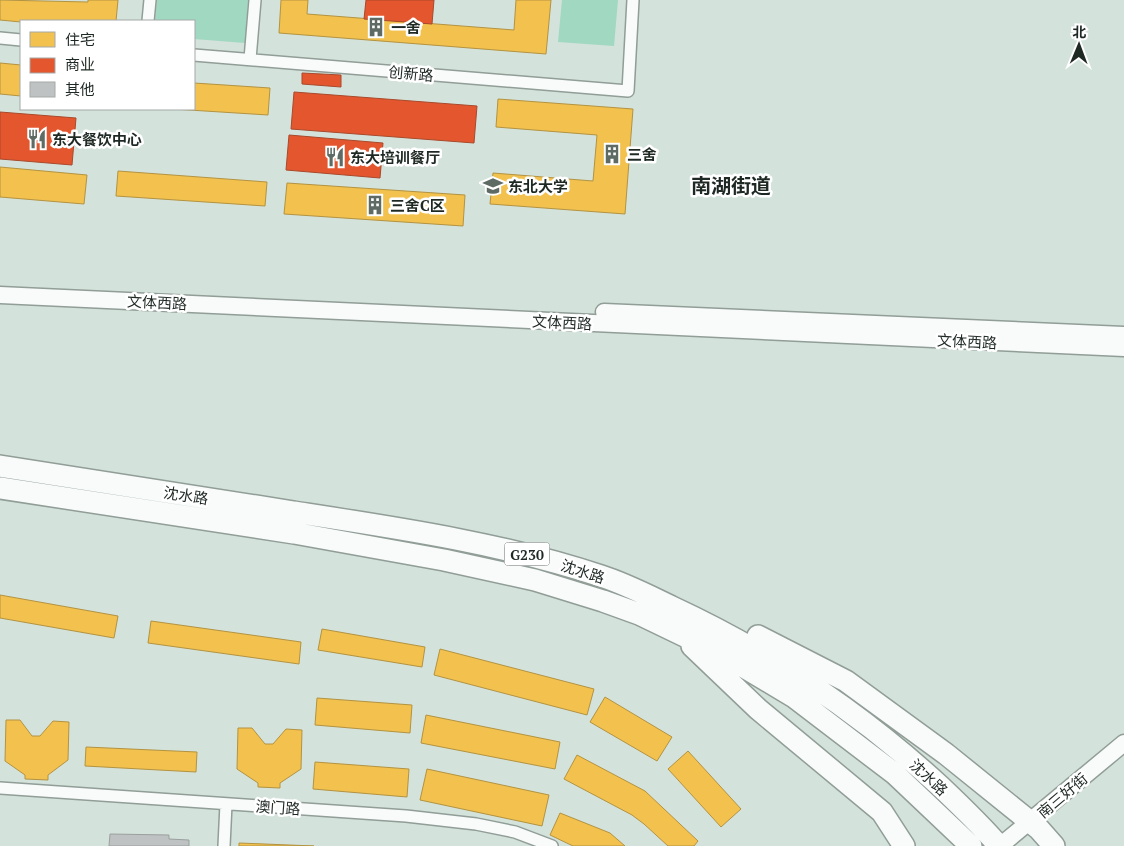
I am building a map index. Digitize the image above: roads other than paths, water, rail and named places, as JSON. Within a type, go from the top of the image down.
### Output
[{"type":"highway","name":"沈水路","points":[[0,466],[378,524],[524,553],[603,577],[642,592],[741,641],[825,694],[911,760],[981,825],[999,846]]},
{"type":"highway","name":"沈水路","points":[[0,488],[294,532],[444,560],[535,580],[639,614],[722,654],[794,697],[895,774],[968,843]]},
{"type":"highway","points":[[642,592],[728,620],[846,681],[946,754],[1034,826],[1054,846]]},
{"type":"highway","points":[[677,632],[758,709],[882,812],[904,846]]},
{"type":"street","points":[[148,20],[150,0]]},
{"type":"street","points":[[250,59],[255,0]]},
{"type":"street","name":"创新路","points":[[195,54],[628,91],[633,0]]},
{"type":"street","points":[[0,38],[20,40]]},
{"type":"street","name":"文体西路","points":[[0,286],[1124,335]]},
{"type":"street","name":"文体西路","points":[[0,295],[1124,348]]},
{"type":"street","name":"南三好街","points":[[999,846],[1034,826],[1124,743]]},
{"type":"street","points":[[1019,846],[1034,826],[1124,758]]},
{"type":"street","name":"澳门路","points":[[0,788],[406,816],[476,824],[515,832],[552,846]]},
{"type":"street","points":[[224,846],[226,804]]},
{"type":"place","name":"一舍","points":[[376,27]]},
{"type":"place","name":"东大餐饮中心","points":[[37,139]]},
{"type":"place","name":"三舍","points":[[612,154]]},
{"type":"place","name":"东大培训餐厅","points":[[335,157]]},
{"type":"place","name":"东北大学","points":[[493,186]]},
{"type":"place","name":"三舍C区","points":[[375,205]]},
{"type":"district","name":"南湖街道","points":[[731,185]]}]
